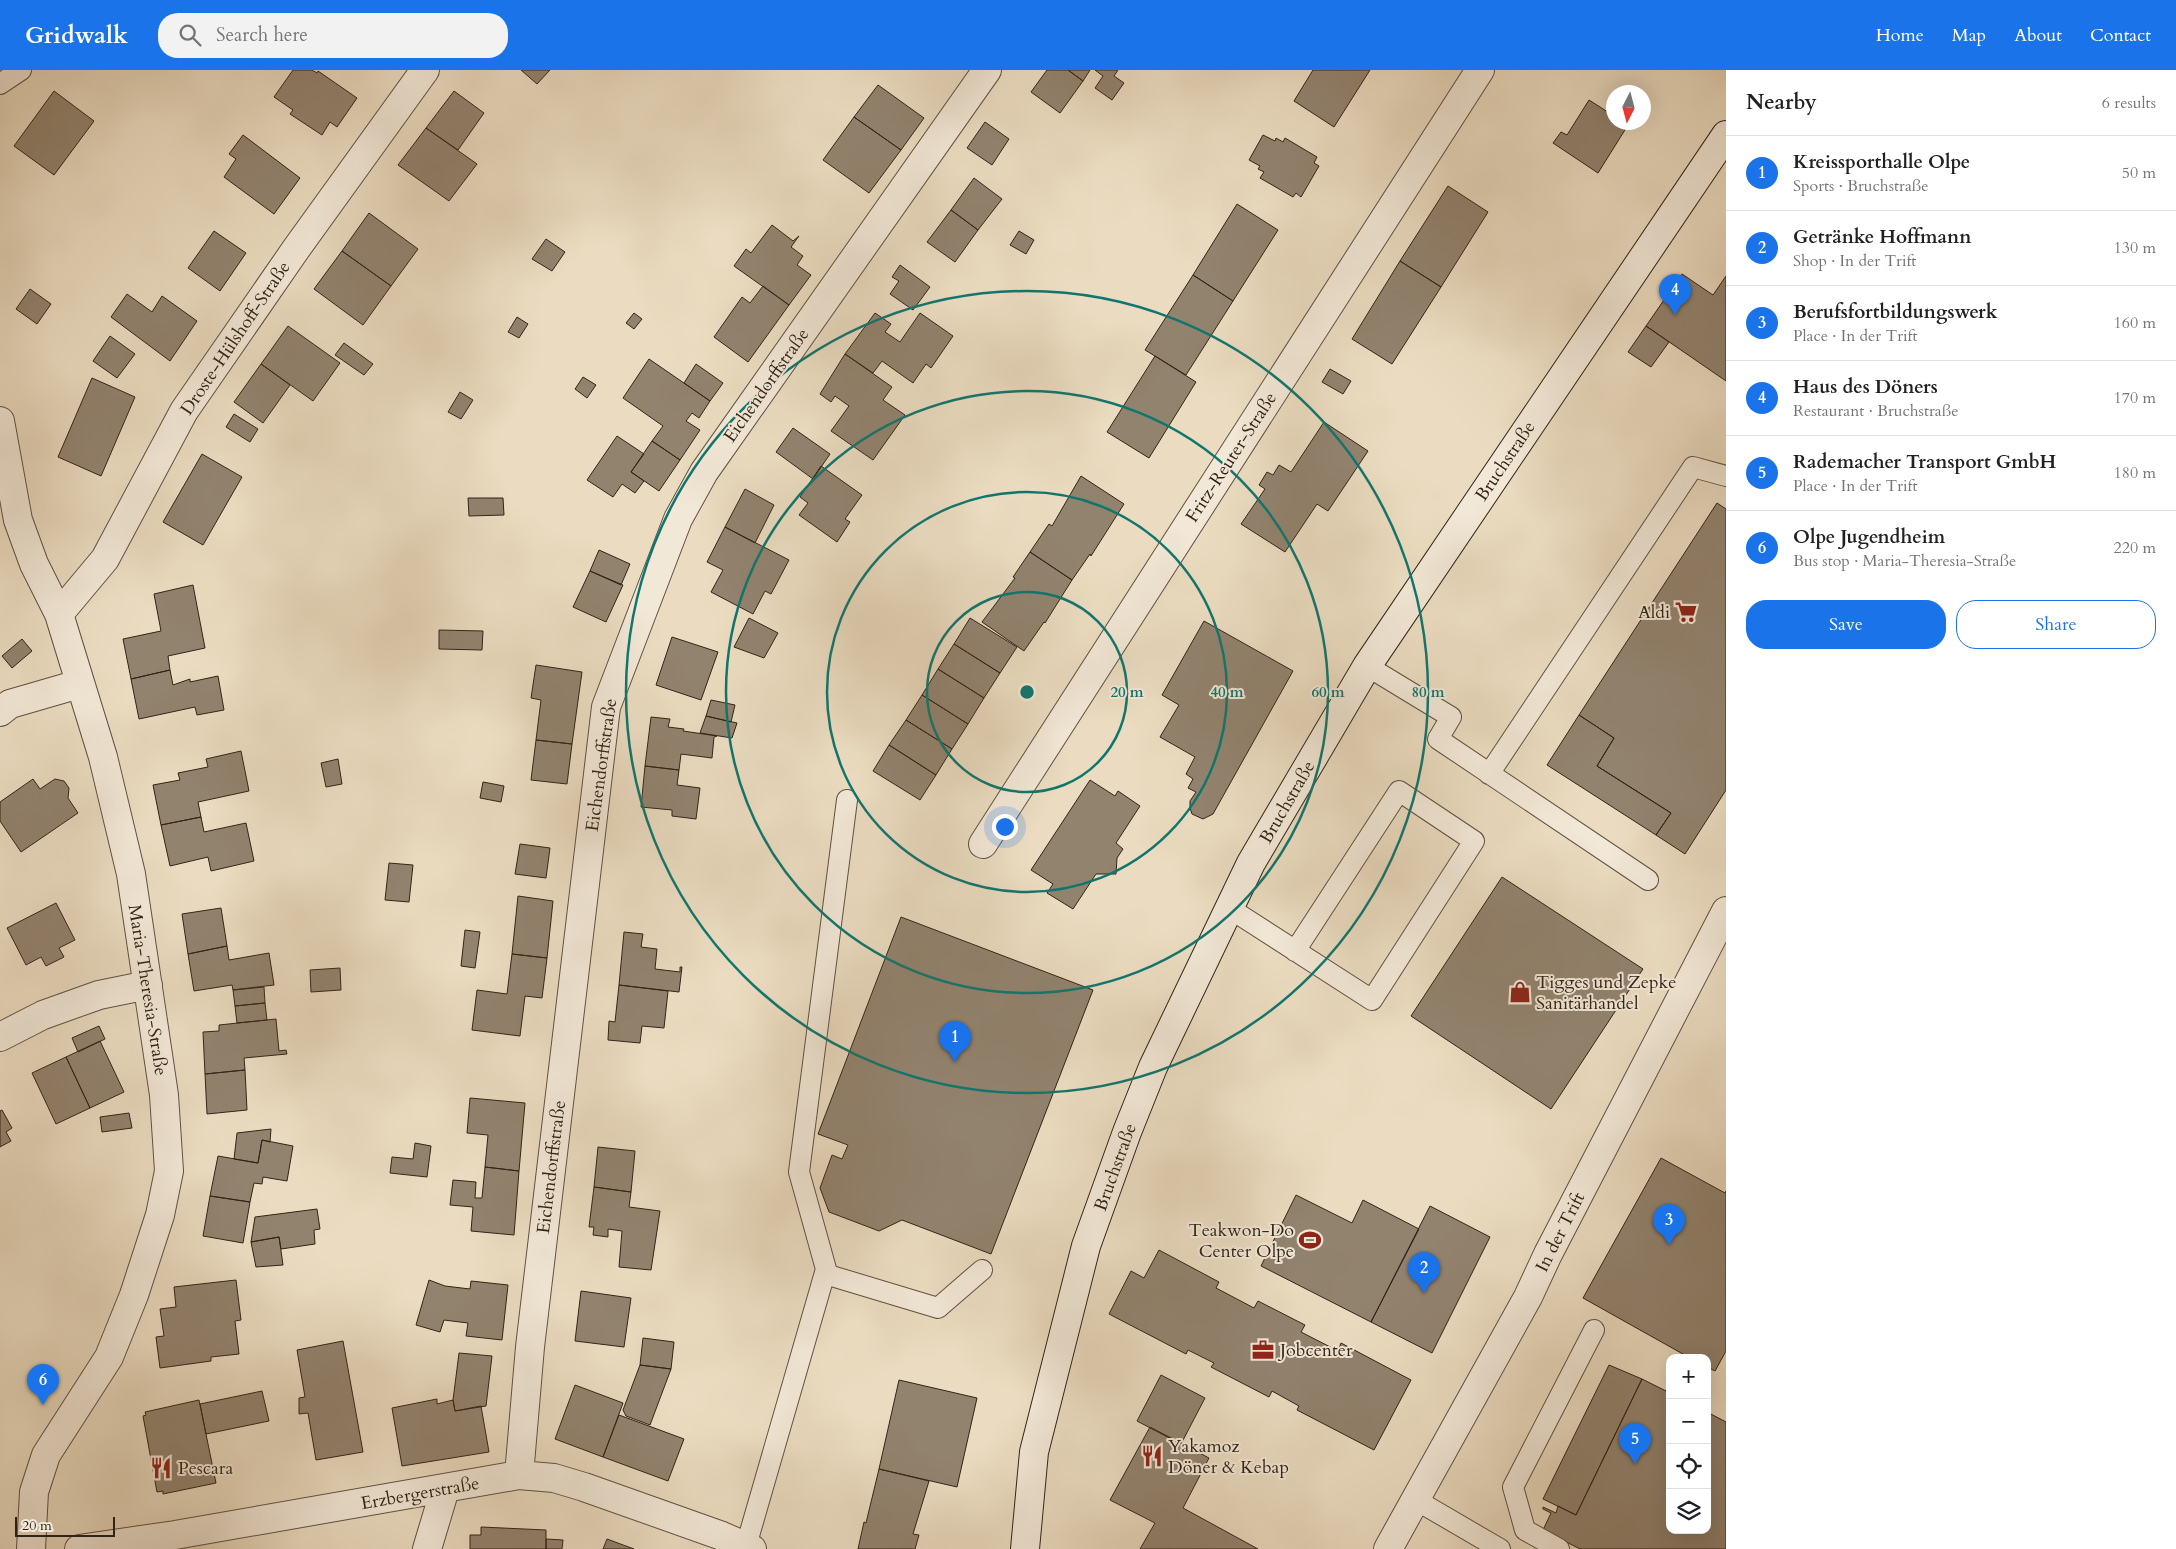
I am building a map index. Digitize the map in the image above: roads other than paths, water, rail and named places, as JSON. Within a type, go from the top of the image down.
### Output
[{"type":"street","name":"Droste-Hülshoff-Straße","points":[[59,614],[105,559],[184,411],[296,249],[425,70]]},
{"type":"street","name":"Eichendorffstraße","points":[[519,1475],[530,1347],[606,707],[678,519],[704,472],[987,70]]},
{"type":"street","name":"Fritz-Reuter-Straße","points":[[983,844],[1480,70]]},
{"type":"street","name":"Bruchstraße","points":[[1025,1549],[1034,1452],[1086,1246],[1126,1132],[1153,1067],[1251,863],[1367,666],[1726,135]]},
{"type":"street","name":"Maria-Theresia-Straße","points":[[0,421],[18,520],[34,564],[59,614],[103,757],[130,874],[164,1095],[169,1171],[160,1215],[137,1286],[110,1357],[46,1455],[34,1492],[31,1549]]},
{"type":"street","points":[[0,712],[10,704],[79,684]]},
{"type":"street","name":"In der Trift","points":[[1388,1549],[1528,1297],[1548,1254],[1726,911]]},
{"type":"street","points":[[0,1037],[43,1015],[99,995],[148,985]]},
{"type":"street","name":"Erzbergerstraße","points":[[79,1549],[175,1535],[519,1475],[554,1478],[584,1487],[749,1548]]},
{"type":"street","points":[[427,1549],[445,1489]]},
{"type":"lane","points":[[0,84],[21,70]]},
{"type":"lane","points":[[1489,774],[1693,468],[1726,476]]},
{"type":"lane","points":[[1367,666],[1451,717],[1438,739],[1648,880]]},
{"type":"lane","points":[[1229,908],[1295,951],[1372,1000],[1474,841],[1399,791],[1295,951]]},
{"type":"lane","points":[[749,1548],[826,1269],[799,1172],[847,800]]},
{"type":"lane","points":[[825,1274],[938,1308],[982,1270]]},
{"type":"lane","points":[[1559,1549],[1525,1530],[1513,1488],[1594,1330]]},
{"type":"lane","points":[[1416,1500],[1500,1549]]},
{"type":"place","name":"Haus des Döners","points":[[1675,315]]},
{"type":"place","name":"Aldi","points":[[1686,612]]},
{"type":"place","name":"Tigges und Zepke Sanitärhandel","points":[[1520,992]]},
{"type":"place","name":"Kreissporthalle Olpe","points":[[955,1062]]},
{"type":"place","name":"Teakwon-Do Center Olpe","points":[[1310,1240]]},
{"type":"place","name":"Berufsfortbildungswerk","points":[[1669,1245]]},
{"type":"place","name":"Getränke Hoffmann","points":[[1424,1293]]},
{"type":"place","name":"Jobcenter","points":[[1263,1350]]},
{"type":"place","name":"Olpe Jugendheim","points":[[43,1405]]},
{"type":"place","name":"Yakamoz Döner & Kebap","points":[[1152,1456]]},
{"type":"place","name":"Rademacher Transport GmbH","points":[[1635,1464]]},
{"type":"place","name":"Pescara","points":[[161,1468]]}]
